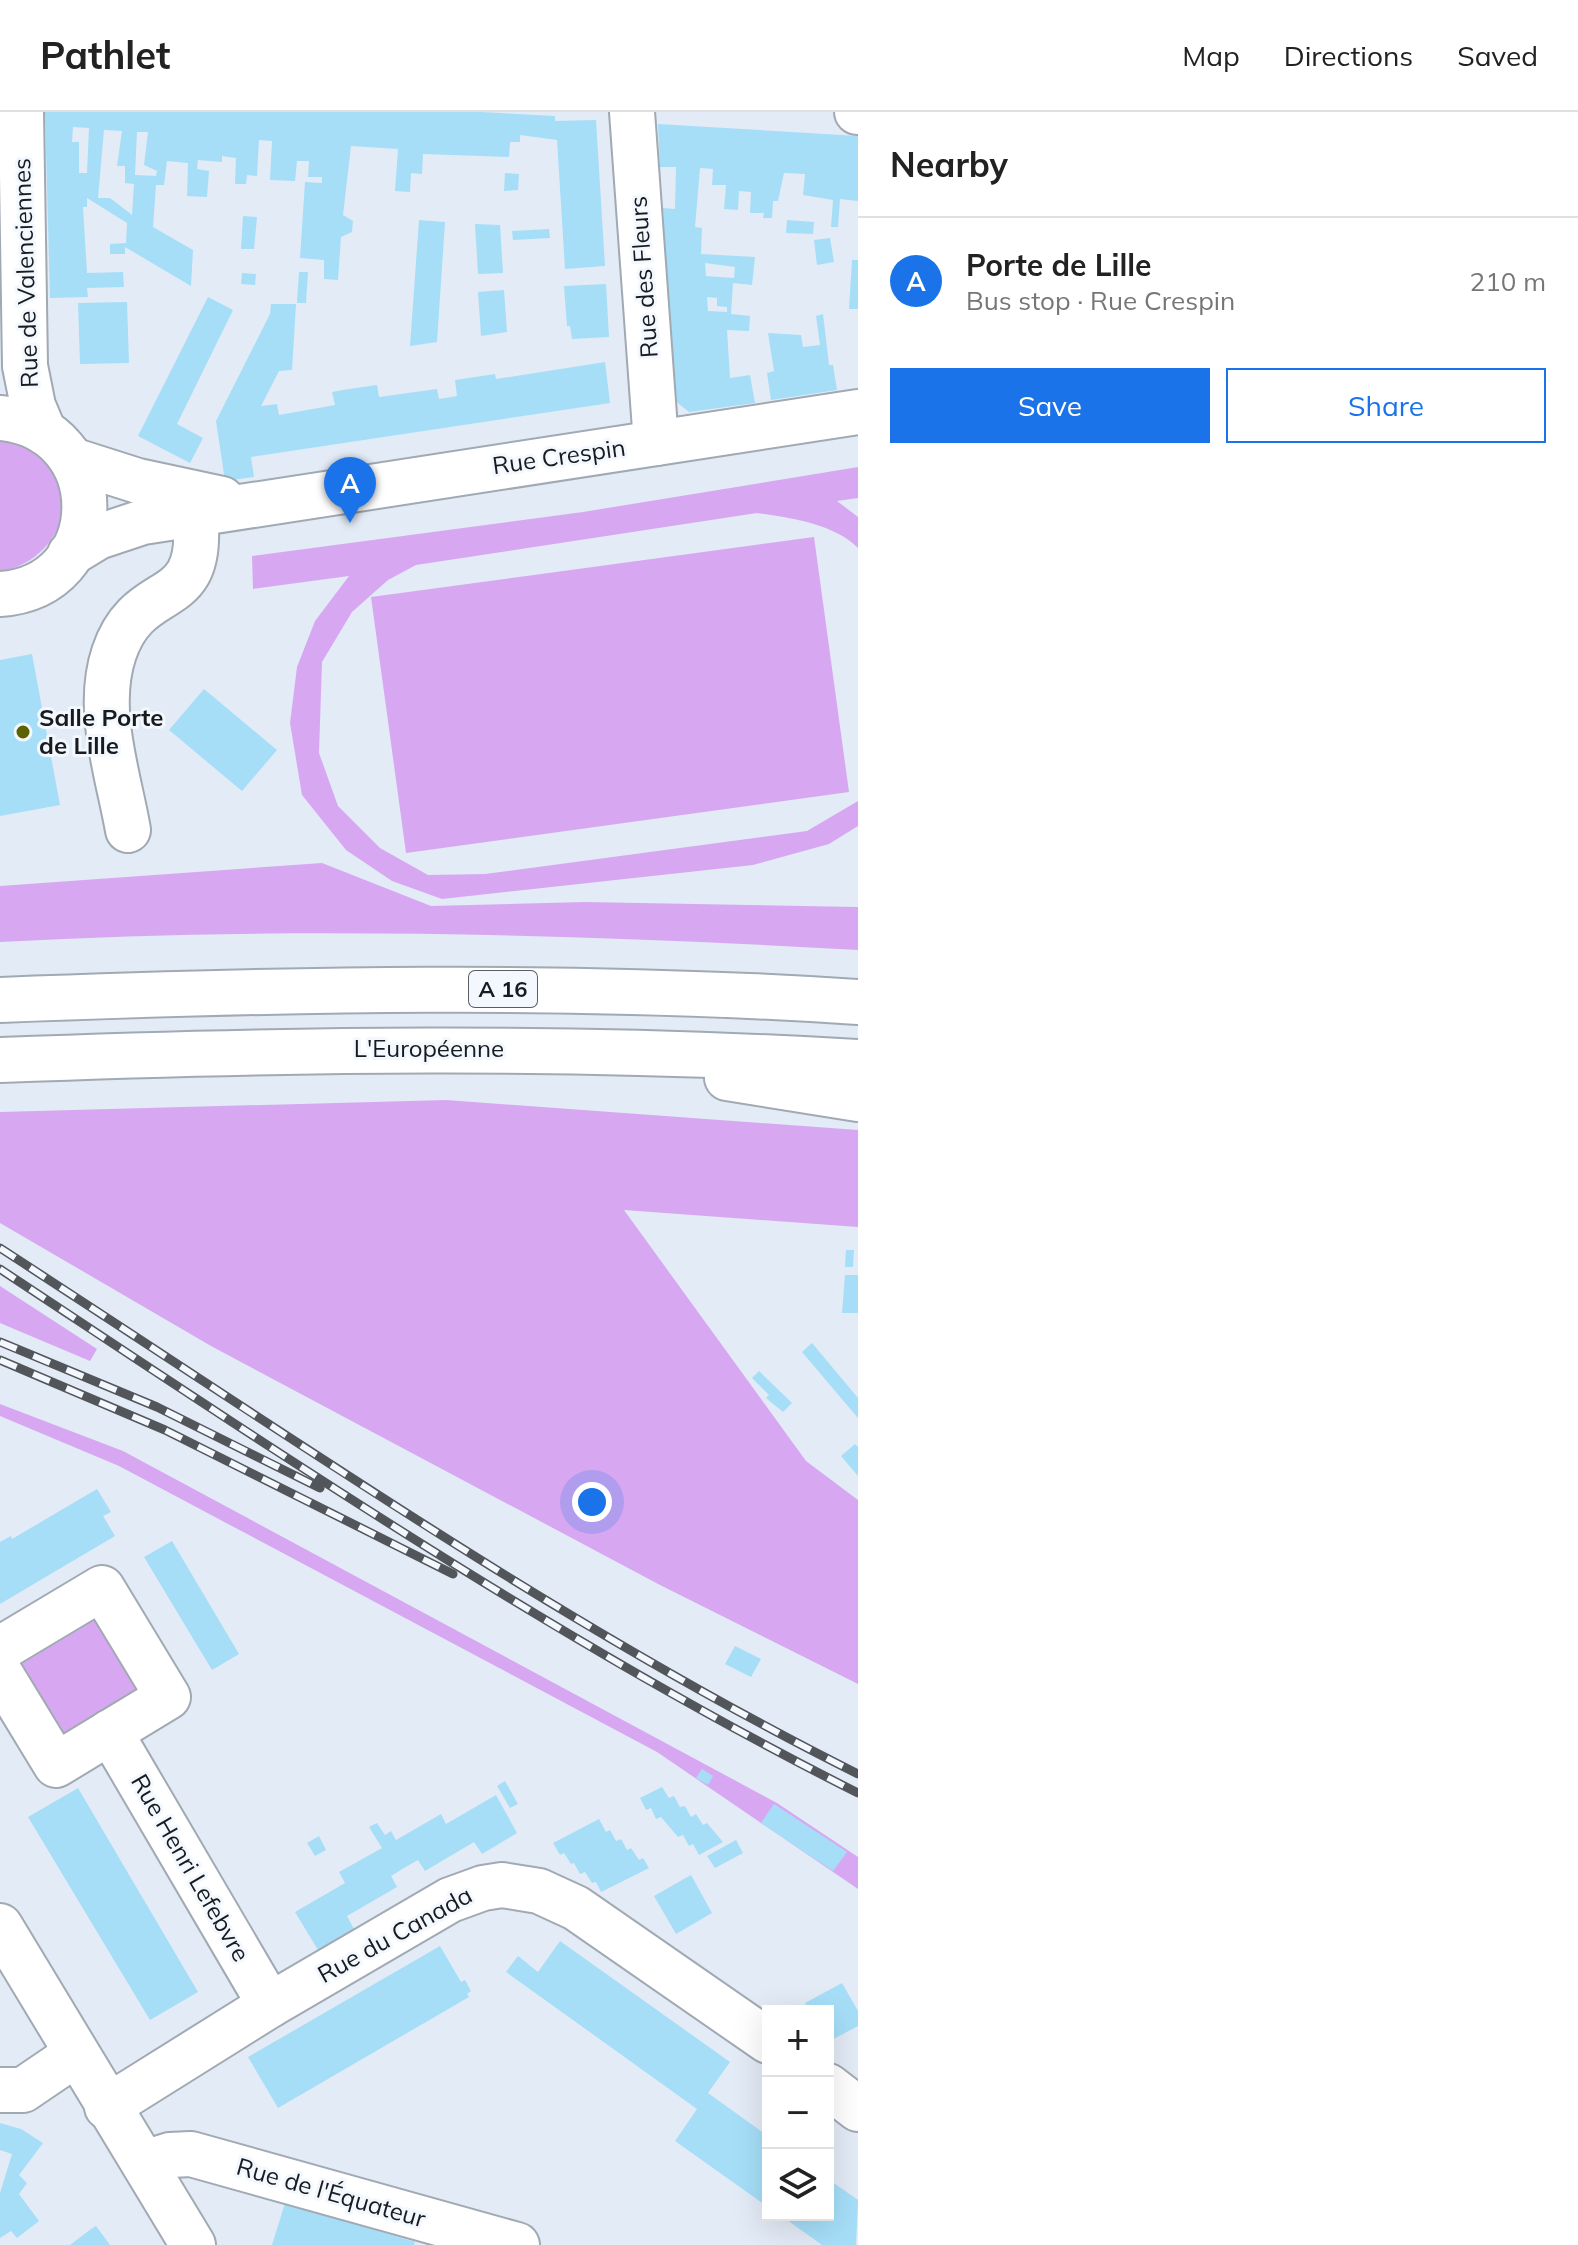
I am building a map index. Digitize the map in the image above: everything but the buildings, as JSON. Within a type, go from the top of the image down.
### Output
[{"type":"main road","name":"Rue de Valenciennes","points":[[21,112],[25,366],[33,406],[24,429],[81,480],[85,508],[80,536],[70,554]]},
{"type":"main road","name":"Rue des Fleurs","points":[[632,112],[656,443]]},
{"type":"main road","name":"Rue Crespin","points":[[70,554],[98,537],[126,526],[260,501],[858,412]]},
{"type":"main road","name":"Rue Crespin","points":[[24,429],[179,492],[260,501]]},
{"type":"main road","points":[[128,830],[106,714],[109,671],[125,629],[137,612],[147,603],[181,586],[193,568],[198,543],[195,515]]},
{"type":"main road","points":[[0,594],[37,584],[61,567],[70,554]]},
{"type":"main road","points":[[598,990],[719,980],[858,981]]},
{"type":"main road","name":"A 16","points":[[0,1000],[306,990],[598,990],[858,1002]]},
{"type":"main road","name":"L'Européenne","points":[[0,1060],[250,1050],[599,1050],[858,1062]]},
{"type":"main road","points":[[599,1050],[743,1081],[858,1099]]},
{"type":"main road","points":[[0,1649],[102,1588],[168,1697],[56,1765],[0,1673]]},
{"type":"main road","name":"Rue Henri Lefebvre","points":[[110,1732],[270,2005]]},
{"type":"main road","name":"Rue du Canada","points":[[107,2107],[270,2005],[450,1900],[502,1885],[539,1891],[576,1908],[762,2037]]},
{"type":"main road","points":[[0,1926],[193,2245]]},
{"type":"main road","points":[[0,2090],[23,2090],[76,2054]]},
{"type":"main road","points":[[834,2091],[858,2109]]},
{"type":"main road","name":"Rue de l'Équateur","points":[[144,2163],[170,2155],[191,2154],[517,2245]]},
{"type":"shaded area","points":[[0,440],[40,456],[54,473],[62,490],[63,509],[59,526],[36,556],[0,572]]},
{"type":"shaded area","points":[[858,467],[858,498],[837,501],[858,517],[858,548],[824,527],[757,513],[416,565],[388,580],[352,612],[322,662],[319,753],[338,806],[380,848],[428,875],[485,874],[807,831],[858,801],[858,826],[829,844],[753,865],[442,899],[392,881],[346,850],[302,795],[290,723],[297,667],[315,621],[349,576],[253,589],[252,556],[583,512]]},
{"type":"shaded area","points":[[814,537],[849,792],[406,853],[371,597]]},
{"type":"shaded area","points":[[322,863],[431,906],[584,902],[858,907],[858,950],[536,936],[322,933],[0,942],[0,886]]},
{"type":"shaded area","points":[[446,1100],[858,1130],[858,1227],[624,1210],[806,1461],[858,1500],[858,1684],[660,1585],[211,1346],[0,1223],[0,1112]]},
{"type":"shaded area","points":[[0,1286],[97,1349],[90,1361],[0,1323]]},
{"type":"shaded area","points":[[0,1404],[123,1451],[777,1803],[858,1857],[858,1889],[657,1752],[119,1466],[0,1416]]},
{"type":"shaded area","points":[[94,1617],[142,1697],[66,1742],[19,1662]]},
{"type":"railway","points":[[0,1248],[529,1590],[747,1716],[858,1774]]},
{"type":"railway","points":[[0,1269],[315,1476],[529,1610],[637,1674],[858,1793]]},
{"type":"railway","points":[[0,1342],[157,1407],[320,1488]]},
{"type":"railway","points":[[0,1360],[165,1430],[453,1574]]},
{"type":"place","name":"Porte de Lille","points":[[350,523]]},
{"type":"place","name":"Salle Porte de Lille","points":[[23,732]]}]
